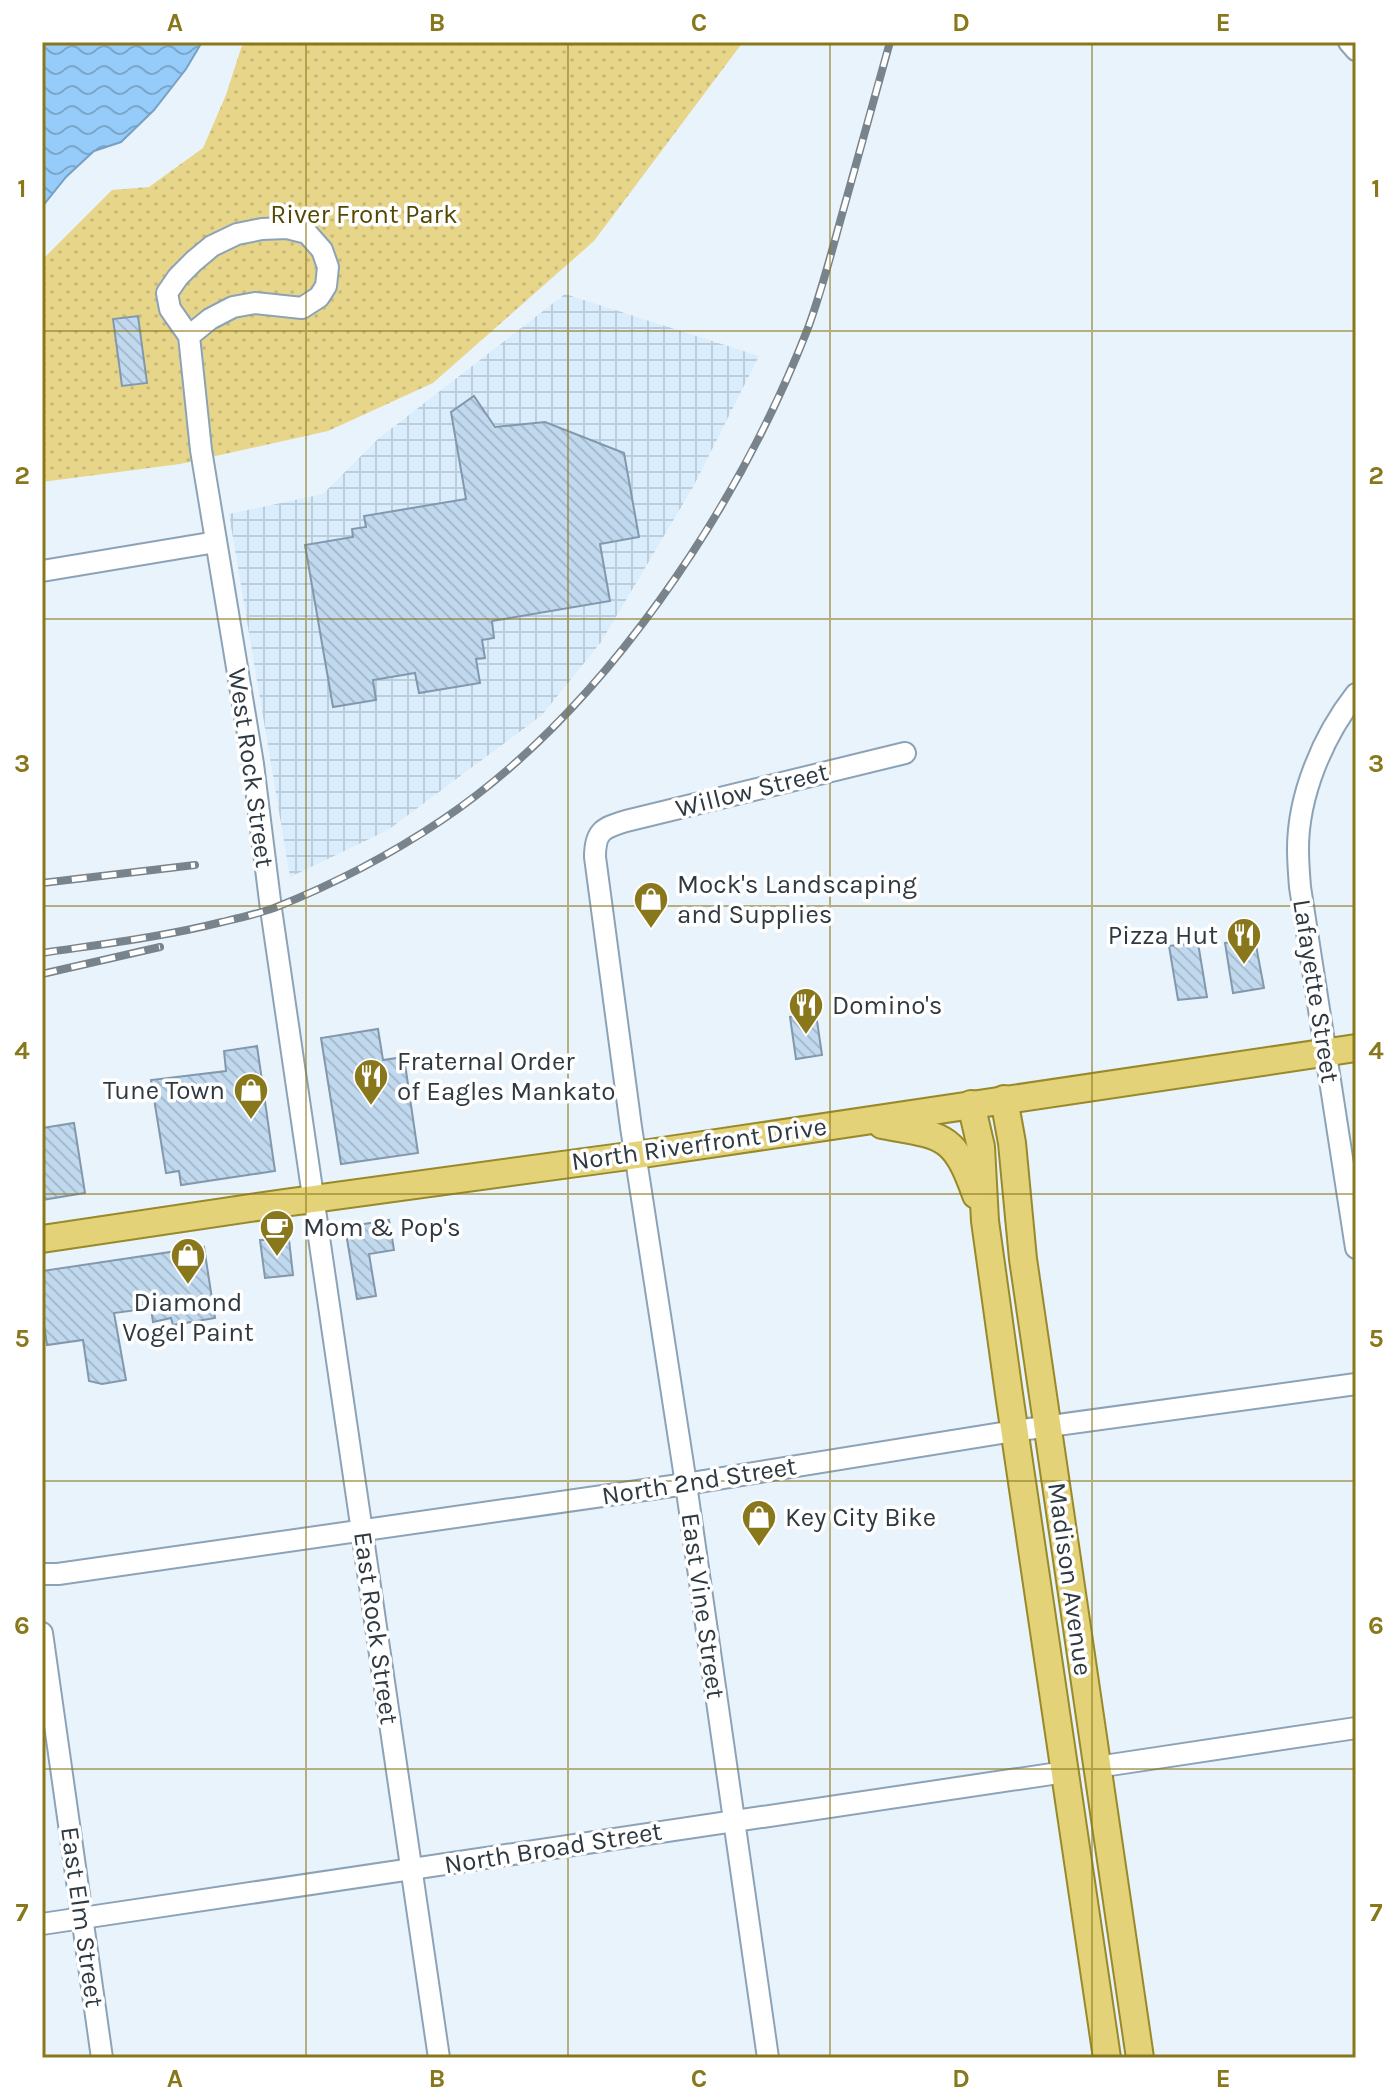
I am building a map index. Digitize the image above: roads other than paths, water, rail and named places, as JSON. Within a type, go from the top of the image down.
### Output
[{"type":"main road","name":"North Riverfront Drive","points":[[42,1239],[1356,1048]]},
{"type":"main road","name":"Madison Avenue","points":[[1004,1099],[1012,1143],[1023,1259],[1140,2058]]},
{"type":"main road","name":"Madison Avenue","points":[[971,1104],[981,1147],[985,1221],[1014,1431],[1107,2058]]},
{"type":"main road","points":[[859,1121],[924,1133],[946,1142],[963,1160],[985,1221]]},
{"type":"street","points":[[1349,42],[1356,50]]},
{"type":"street","name":"West Rock Street","points":[[189,336],[210,319],[233,307],[255,303],[302,308],[311,303],[326,286],[328,267],[322,250],[307,233],[287,228],[237,234],[212,246],[178,277],[167,293],[170,309],[189,336],[201,450],[253,764],[314,1199]]},
{"type":"street","points":[[42,571],[216,542]]},
{"type":"street","name":"Lafayette Street","points":[[1356,694],[1335,726],[1310,782],[1298,847],[1300,887],[1356,1248]]},
{"type":"street","name":"Willow Street","points":[[601,832],[626,821],[905,753]]},
{"type":"street","name":"East Vine Street","points":[[601,832],[595,843],[595,857],[768,2058]]},
{"type":"street","name":"East Rock Street","points":[[314,1199],[439,2058]]},
{"type":"street","name":"North 2nd Street","points":[[42,1574],[363,1531],[686,1484],[1014,1431],[1356,1384]]},
{"type":"street","name":"East Elm Street","points":[[42,1633],[102,2058]]},
{"type":"street","points":[[1097,1767],[1356,1728]]},
{"type":"street","name":"North Broad Street","points":[[42,1924],[1065,1772]]},
{"type":"water","points":[[42,42],[202,42],[186,69],[154,110],[121,142],[94,151],[66,177],[42,207]]},
{"type":"railway","points":[[42,953],[132,940],[248,916],[317,889],[381,857],[442,820],[501,775],[558,722],[611,664],[660,601],[704,534],[779,396],[818,299],[890,42]]},
{"type":"railway","points":[[42,883],[195,865]]},
{"type":"railway","points":[[42,974],[160,947]]},
{"type":"place","name":"Mock's Landscaping and Supplies","points":[[651,930]]},
{"type":"place","name":"Pizza Hut","points":[[1244,966]]},
{"type":"place","name":"Domino's","points":[[806,1036]]},
{"type":"place","name":"Fraternal Order of Eagles Mankato","points":[[371,1107]]},
{"type":"place","name":"Tune Town","points":[[251,1121]]},
{"type":"place","name":"Mom & Pop's","points":[[277,1258]]},
{"type":"place","name":"Diamond Vogel Paint","points":[[188,1286]]},
{"type":"place","name":"Key City Bike","points":[[759,1548]]},
{"type":"park label","name":"River Front Park","points":[[364,214]]}]
